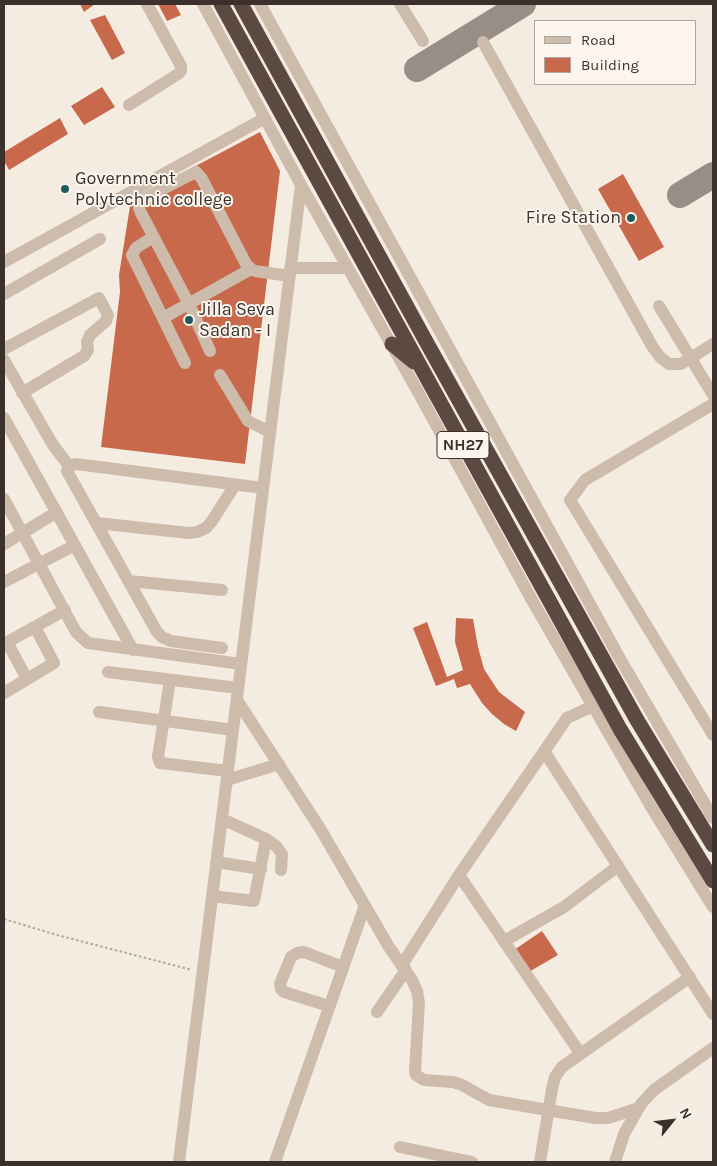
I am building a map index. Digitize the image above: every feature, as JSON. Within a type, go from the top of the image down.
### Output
[{"type":"highway","name":"NH27","points":[[220,4],[620,729],[713,881]]},
{"type":"highway","name":"NH27","points":[[241,4],[627,702],[713,845]]},
{"type":"highway","points":[[392,344],[420,366]]},
{"type":"street","points":[[129,105],[181,71],[181,66],[148,4]]},
{"type":"street","points":[[203,4],[301,185],[392,344],[533,602],[650,805],[713,907]]},
{"type":"street","points":[[260,4],[614,649],[713,818]]},
{"type":"street","points":[[400,4],[423,42]]},
{"type":"street","points":[[483,42],[652,346],[660,357],[669,364],[681,364],[713,344]]},
{"type":"street","points":[[4,262],[265,118]]},
{"type":"street","points":[[210,351],[189,304],[139,208],[141,200],[196,172],[246,264],[252,270]]},
{"type":"street","points":[[179,1162],[301,185]]},
{"type":"street","points":[[153,237],[136,248],[132,255],[185,363]]},
{"type":"street","points":[[4,294],[100,239]]},
{"type":"street","points":[[162,318],[252,270],[290,272],[348,268]]},
{"type":"street","points":[[4,349],[99,298],[108,315],[106,321],[90,335],[87,342],[88,350],[84,356],[22,393]]},
{"type":"street","points":[[659,306],[713,395]]},
{"type":"street","points":[[4,360],[53,445],[69,466]]},
{"type":"street","points":[[220,375],[248,421],[270,432]]},
{"type":"street","points":[[713,404],[586,480],[570,500],[713,735]]},
{"type":"street","points":[[4,418],[133,650]]},
{"type":"street","points":[[69,466],[76,464],[263,488]]},
{"type":"street","points":[[69,466],[67,471],[70,479],[97,523],[157,632],[162,637],[171,641],[222,648]]},
{"type":"street","points":[[97,523],[188,533],[197,532],[206,528],[212,521],[234,485]]},
{"type":"street","points":[[4,499],[76,632],[88,643],[241,664]]},
{"type":"street","points":[[4,544],[57,512]]},
{"type":"street","points":[[4,582],[75,545]]},
{"type":"street","points":[[129,581],[222,590]]},
{"type":"street","points":[[27,678],[6,643],[65,610]]},
{"type":"street","points":[[4,693],[54,663],[36,627]]},
{"type":"street","points":[[108,672],[170,680],[237,694],[278,764],[321,830],[389,948],[404,968],[417,991],[419,1003],[416,1075],[424,1080],[453,1082],[462,1085],[489,1100],[595,1118],[608,1118],[638,1108]]},
{"type":"street","points":[[170,680],[158,757],[160,763],[227,775],[278,764]]},
{"type":"street","points":[[377,1012],[459,875],[567,718],[593,706]]},
{"type":"street","points":[[99,712],[233,730]]},
{"type":"street","points":[[544,751],[713,1014]]},
{"type":"street","points":[[222,819],[266,839],[276,846],[282,854],[282,870]]},
{"type":"street","points":[[212,896],[254,901],[266,839]]},
{"type":"street","points":[[216,862],[261,868]]},
{"type":"street","points":[[504,941],[564,908],[618,866]]},
{"type":"street","points":[[459,875],[580,1053]]},
{"type":"street","points":[[275,1162],[365,904]]},
{"type":"street","points":[[329,1006],[284,992],[280,984],[291,957],[297,953],[304,952],[343,967]]},
{"type":"street","points":[[540,1162],[555,1077],[562,1066],[690,977]]},
{"type":"street","points":[[615,1162],[624,1134],[638,1108],[654,1090],[713,1048]]},
{"type":"street","points":[[400,1147],[472,1162]]},
{"type":"path","points":[[4,919],[57,935],[202,972]]},
{"type":"building","points":[[80,4],[95,4],[84,12]]},
{"type":"building","points":[[158,4],[175,4],[181,15],[167,21]]},
{"type":"building","points":[[105,15],[125,53],[112,60],[90,20]]},
{"type":"building","points":[[102,87],[115,107],[84,125],[71,106]]},
{"type":"building","points":[[60,118],[68,134],[9,170],[4,161],[4,152]]},
{"type":"building","name":"Jilla Seva Sadan - I","points":[[260,132],[280,171],[245,464],[101,447],[120,292],[119,275],[131,200]]},
{"type":"building","name":"Fire Station","points":[[623,174],[664,247],[639,261],[598,189]]},
{"type":"building","points":[[456,618],[473,619],[484,669],[499,692],[525,712],[516,731],[492,714],[482,703],[470,684],[457,688],[454,679],[436,686],[413,628],[427,622],[447,677],[463,670],[455,642]]},
{"type":"building","points":[[542,931],[558,955],[527,973],[514,950]]},
{"type":"taxiway","points":[[417,69],[523,4]]},
{"type":"taxiway","points":[[680,195],[713,175]]},
{"type":"place","name":"Government Polytechnic college","points":[[65,189]]},
{"type":"place","name":"Fire Station","points":[[631,218]]},
{"type":"place","name":"Jilla Seva Sadan - I","points":[[189,320]]}]
